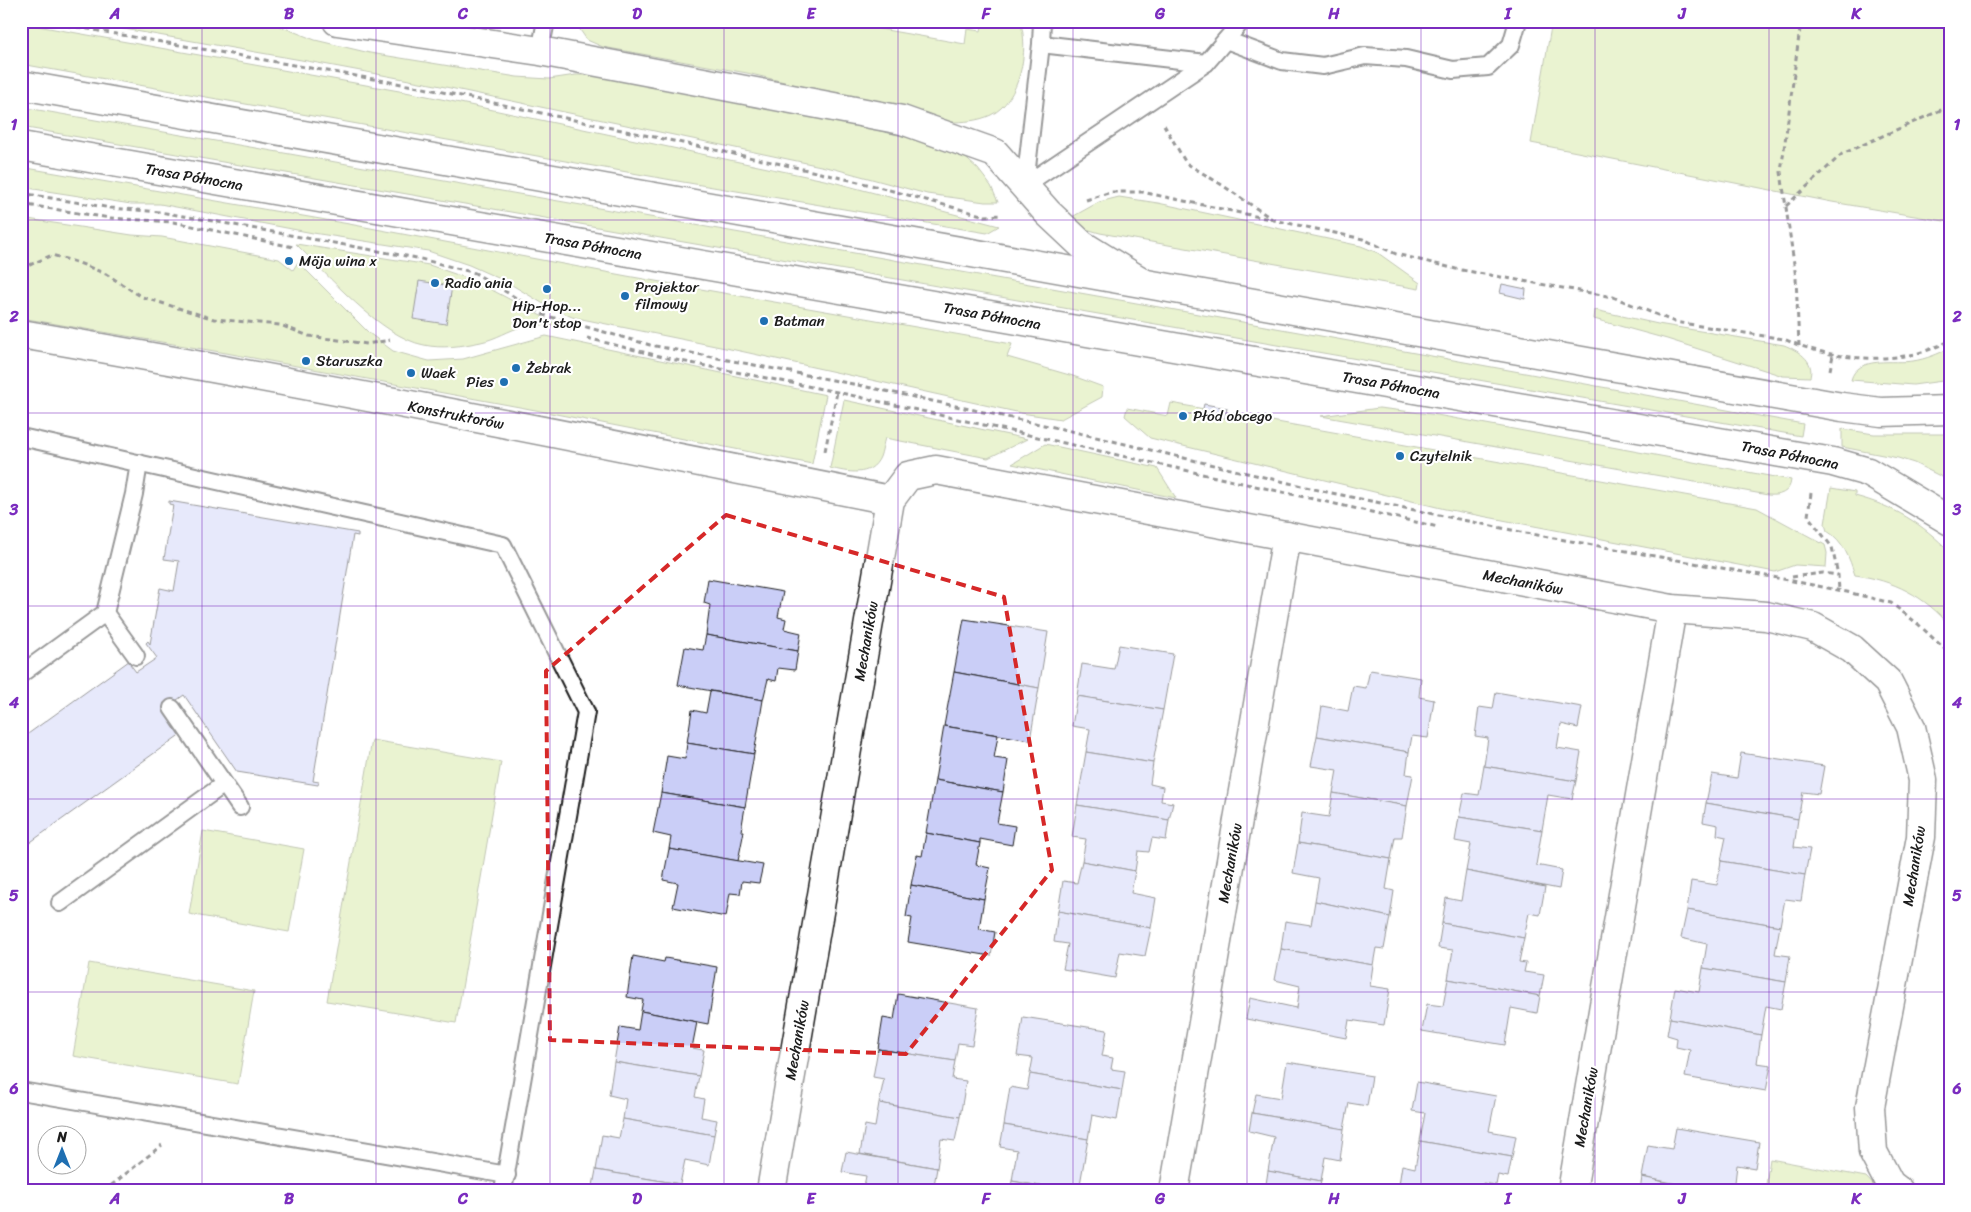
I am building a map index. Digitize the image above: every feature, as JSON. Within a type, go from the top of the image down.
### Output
[{"type":"street","points":[[337,21],[540,51],[902,120],[995,153],[1048,213],[1082,246],[1142,282]]},
{"type":"street","points":[[21,85],[1842,407],[1881,412],[1950,410]]},
{"type":"street","name":"Trasa Północna","points":[[21,146],[1833,462],[1868,472],[1950,521]]},
{"type":"street","name":"Konstruktorów","points":[[21,334],[203,366],[890,500]]},
{"type":"street","name":"Mechaników","points":[[770,1191],[890,500],[908,476],[936,470],[1672,609],[1766,616],[1813,627],[1852,649],[1888,682],[1911,727],[1923,780],[1921,837],[1870,1107],[1873,1152],[1890,1184],[1899,1191]]},
{"type":"street","name":"Mechaników","points":[[1174,1191],[1286,536]]},
{"type":"street","name":"Mechaników","points":[[1572,1191],[1672,609]]},
{"type":"lane","points":[[540,51],[546,21]]},
{"type":"lane","points":[[1025,185],[1042,21]]},
{"type":"lane","points":[[1025,185],[1206,63],[1242,21]]},
{"type":"lane","points":[[1226,40],[1282,61],[1323,66],[1365,56],[1406,59],[1452,70],[1488,67],[1511,45],[1518,21]]},
{"type":"lane","points":[[1041,44],[1206,63]]},
{"type":"lane","points":[[21,437],[503,545],[586,712],[503,1191]]},
{"type":"lane","points":[[21,674],[105,613],[134,494],[139,463]]},
{"type":"lane","points":[[105,613],[136,656]]},
{"type":"lane","points":[[172,708],[240,808]]},
{"type":"lane","points":[[60,903],[224,784]]},
{"type":"lane","points":[[21,1090],[507,1175]]},
{"type":"path","points":[[42,21],[419,86],[786,165],[871,185],[984,216],[1048,213],[1112,192],[1142,192],[1363,240],[1396,254],[1456,269],[1613,297],[1675,322],[1784,339],[1799,346],[1833,355],[1851,358],[1906,356],[1950,341]]},
{"type":"path","points":[[1799,346],[1796,278],[1781,172],[1801,21]]},
{"type":"path","points":[[1149,101],[1186,163],[1273,220]]},
{"type":"path","points":[[1786,206],[1842,154],[1950,106]]},
{"type":"path","points":[[21,193],[111,208],[168,214],[417,258],[475,273],[544,315],[650,345],[853,384],[1058,428],[1327,492],[1526,534],[1783,579],[1891,603],[1918,624],[1950,654]]},
{"type":"path","points":[[21,204],[110,218],[173,222],[294,248]]},
{"type":"path","points":[[21,269],[52,256],[79,263],[106,274],[142,297],[214,319],[280,325],[309,336],[367,344],[390,340]]},
{"type":"path","points":[[587,338],[671,359],[876,401],[1442,528]]},
{"type":"path","points":[[1829,378],[1833,355]]},
{"type":"path","points":[[1812,486],[1808,516],[1832,547],[1838,575],[1839,591]]},
{"type":"path","points":[[1792,577],[1823,573],[1838,575]]},
{"type":"path","points":[[104,1191],[194,1120]]},
{"type":"highlighted area","points":[[726,515],[1004,597],[1052,870],[906,1054],[550,1040],[546,671]]},
{"type":"green space","points":[[78,21],[267,21],[315,40],[370,53],[517,77],[549,79],[576,75],[610,75],[820,117],[911,138],[959,152],[978,169],[991,186],[998,202],[927,194],[835,169],[436,85]]},
{"type":"green space","points":[[441,21],[511,21],[503,25],[486,27]]},
{"type":"green space","points":[[574,21],[835,21],[965,44],[967,29],[981,31],[983,21],[1020,21],[1024,46],[1023,59],[1016,86],[1001,108],[981,119],[950,122],[747,73],[603,47],[587,40]]},
{"type":"green space","points":[[1552,21],[1950,21],[1950,222],[1832,202],[1531,143]]},
{"type":"green space","points":[[21,23],[427,96],[829,181],[999,226],[987,233],[683,182],[21,64]]},
{"type":"green space","points":[[21,107],[1135,303],[1803,424],[1801,436],[21,127]]},
{"type":"green space","points":[[21,167],[349,224],[627,276],[1012,344],[1007,357],[1073,376],[1103,387],[1102,397],[1061,419],[1021,413],[740,351],[572,317],[542,303],[507,282],[469,265],[428,251],[313,233],[160,204],[131,204],[21,187]]},
{"type":"green space","points":[[1119,197],[1158,203],[1361,246],[1378,253],[1420,283],[1419,289],[1100,233],[1079,227],[1072,217],[1099,202]]},
{"type":"green space","points":[[21,218],[132,235],[162,237],[279,259],[293,270],[298,262],[369,333],[393,351],[429,361],[463,359],[546,336],[826,395],[812,464],[525,408],[226,353],[21,318]]},
{"type":"green space","points":[[296,244],[429,265],[475,281],[562,327],[529,325],[487,341],[459,346],[431,346],[407,340],[390,330],[356,303]]},
{"type":"green space","points":[[1595,310],[1658,324],[1784,345],[1804,356],[1810,366],[1810,377],[1783,376],[1667,339],[1594,319]]},
{"type":"green space","points":[[1950,348],[1950,380],[1913,385],[1851,380],[1855,372],[1869,364],[1918,360]]},
{"type":"green space","points":[[844,400],[1027,439],[988,458],[885,438],[880,457],[871,468],[858,472],[837,470],[830,468]]},
{"type":"green space","points":[[1171,403],[1757,508],[1825,545],[1827,553],[1826,567],[1795,565],[1775,572],[1445,509],[1150,438],[1125,416],[1127,408],[1168,416]]},
{"type":"green space","points":[[1379,408],[1437,415],[1791,480],[1789,488],[1783,493],[1768,495],[1321,416]]},
{"type":"green space","points":[[1842,429],[1874,434],[1950,434],[1950,481],[1914,463],[1842,447]]},
{"type":"green space","points":[[1045,444],[1157,468],[1176,498],[1012,464]]},
{"type":"green space","points":[[1831,488],[1855,492],[1855,496],[1894,510],[1929,532],[1950,552],[1950,626],[1930,606],[1907,591],[1869,577],[1855,575],[1845,550],[1838,540],[1827,531],[1825,524]]},
{"type":"green space","points":[[372,740],[501,762],[456,1023],[327,1001]]},
{"type":"green space","points":[[203,831],[304,849],[289,932],[189,914]]},
{"type":"green space","points":[[89,963],[254,991],[238,1084],[73,1056]]},
{"type":"green space","points":[[1770,1159],[1866,1177],[1879,1191],[1765,1191]]},
{"type":"building","points":[[419,281],[452,286],[446,324],[413,319]]},
{"type":"building","points":[[1502,284],[1526,289],[1525,299],[1500,293]]},
{"type":"building","points":[[1204,404],[1227,408],[1225,418],[1202,413]]},
{"type":"building","points":[[169,501],[358,533],[358,536],[353,535],[313,781],[319,782],[318,785],[237,772],[184,695],[163,710],[179,732],[185,731],[21,849],[21,739],[133,658],[135,661],[130,664],[136,672],[157,658],[146,643],[148,641],[150,644],[160,588],[174,591],[179,561],[164,559],[173,505],[169,504]]},
{"type":"building","points":[[708,579],[783,592],[778,617],[786,619],[784,629],[801,633],[798,651],[706,635],[710,605],[704,603]]},
{"type":"building","points":[[964,619],[1048,632],[1039,688],[954,672]]},
{"type":"building","points":[[706,635],[798,651],[795,670],[778,668],[776,681],[768,679],[763,700],[678,685],[685,647],[703,650]]},
{"type":"building","points":[[1119,645],[1173,654],[1163,710],[1077,696],[1082,664],[1114,669]]},
{"type":"building","points":[[1370,670],[1421,678],[1419,697],[1434,700],[1428,738],[1412,736],[1409,752],[1317,736],[1322,706],[1348,711],[1353,686],[1366,688]]},
{"type":"building","points":[[954,672],[1039,688],[1030,740],[944,726]]},
{"type":"building","points":[[710,691],[763,700],[754,754],[687,743],[692,710],[706,713]]},
{"type":"building","points":[[1496,692],[1582,707],[1578,728],[1561,724],[1557,748],[1581,752],[1576,781],[1484,766],[1488,738],[1475,736],[1479,707],[1493,709]]},
{"type":"building","points":[[1077,696],[1163,710],[1153,763],[1086,752],[1090,729],[1072,726]]},
{"type":"building","points":[[944,726],[998,735],[994,758],[1008,760],[1003,792],[935,780]]},
{"type":"building","points":[[1317,736],[1409,752],[1406,774],[1413,775],[1407,806],[1333,793],[1337,770],[1311,766]]},
{"type":"building","points":[[687,743],[754,754],[745,807],[661,793],[667,756],[685,759]]},
{"type":"building","points":[[1086,752],[1153,763],[1150,784],[1163,787],[1161,801],[1173,803],[1169,820],[1077,805]]},
{"type":"building","points":[[1741,753],[1824,766],[1819,794],[1803,792],[1798,819],[1706,803],[1712,774],[1737,778]]},
{"type":"building","points":[[1484,766],[1576,781],[1572,799],[1548,795],[1542,830],[1459,817],[1464,793],[1479,795]]},
{"type":"building","points":[[935,780],[1003,792],[997,823],[1015,826],[1012,845],[980,839],[980,843],[926,833]]},
{"type":"building","points":[[661,793],[745,807],[741,831],[744,831],[738,861],[669,849],[671,837],[653,833]]},
{"type":"building","points":[[1333,793],[1407,806],[1402,837],[1395,837],[1391,859],[1298,843],[1302,813],[1329,817]]},
{"type":"building","points":[[1706,803],[1798,819],[1794,847],[1810,849],[1805,875],[1721,861],[1726,837],[1717,835],[1718,825],[1703,822]]},
{"type":"building","points":[[1077,805],[1169,820],[1166,840],[1152,838],[1149,852],[1138,851],[1135,871],[1082,861],[1086,839],[1072,837]]},
{"type":"building","points":[[1459,817],[1542,830],[1536,865],[1562,870],[1559,889],[1466,871],[1471,844],[1455,841]]},
{"type":"building","points":[[926,833],[980,843],[976,865],[990,868],[984,899],[911,885],[917,855],[922,856]]},
{"type":"building","points":[[1298,843],[1391,859],[1386,889],[1394,891],[1390,917],[1315,901],[1319,878],[1293,873]]},
{"type":"building","points":[[669,849],[763,865],[759,883],[742,881],[740,894],[730,893],[726,917],[673,907],[678,883],[663,880]]},
{"type":"building","points":[[1082,861],[1135,871],[1131,893],[1156,898],[1151,928],[1058,911],[1063,881],[1077,883]]},
{"type":"building","points":[[1721,861],[1805,875],[1801,901],[1785,899],[1780,926],[1687,910],[1691,881],[1717,885]]},
{"type":"building","points":[[1466,871],[1545,887],[1540,915],[1529,913],[1524,938],[1442,923],[1446,898],[1461,901]]},
{"type":"building","points":[[911,885],[984,899],[979,929],[995,932],[991,956],[908,942],[912,918],[906,917]]},
{"type":"building","points":[[1315,901],[1390,917],[1384,949],[1376,948],[1373,965],[1281,949],[1285,921],[1311,925]]},
{"type":"building","points":[[1687,910],[1780,926],[1775,954],[1790,956],[1786,982],[1703,968],[1707,944],[1681,938]]},
{"type":"building","points":[[1058,911],[1151,928],[1145,956],[1120,952],[1115,978],[1063,969],[1068,944],[1054,942]]},
{"type":"building","points":[[1442,923],[1524,938],[1519,962],[1526,963],[1524,972],[1544,975],[1540,996],[1448,979],[1453,950],[1438,948]]},
{"type":"building","points":[[1281,949],[1373,965],[1370,986],[1390,989],[1384,1025],[1349,1020],[1346,1038],[1246,1019],[1250,998],[1297,1008],[1300,986],[1275,980]]},
{"type":"building","points":[[633,956],[664,962],[665,958],[717,967],[708,1024],[641,1011],[643,1000],[627,997]]},
{"type":"building","points":[[1703,968],[1786,982],[1781,1009],[1766,1006],[1761,1035],[1670,1018],[1675,988],[1699,992]]},
{"type":"building","points":[[1448,979],[1540,996],[1537,1013],[1511,1008],[1505,1045],[1422,1031],[1427,1004],[1443,1006]]},
{"type":"building","points":[[898,994],[978,1008],[972,1045],[958,1043],[955,1061],[878,1049],[883,1018],[894,1020]]},
{"type":"building","points":[[641,1011],[697,1022],[692,1048],[704,1050],[699,1076],[614,1062],[620,1027],[638,1030]]},
{"type":"building","points":[[1023,1017],[1107,1030],[1102,1056],[1113,1058],[1111,1069],[1125,1071],[1122,1090],[1030,1074],[1033,1058],[1017,1056]]},
{"type":"building","points":[[1670,1018],[1761,1035],[1757,1063],[1771,1065],[1766,1091],[1685,1077],[1690,1050],[1676,1047],[1677,1038],[1667,1035]]},
{"type":"building","points":[[878,1049],[955,1061],[952,1079],[966,1081],[960,1117],[879,1103],[884,1079],[873,1077]]},
{"type":"building","points":[[614,1062],[699,1076],[695,1097],[704,1099],[701,1117],[717,1120],[714,1135],[623,1119],[626,1099],[609,1095]]},
{"type":"building","points":[[1287,1062],[1372,1076],[1367,1106],[1349,1103],[1344,1129],[1252,1113],[1256,1094],[1281,1098]]},
{"type":"building","points":[[1030,1074],[1122,1090],[1117,1120],[1092,1115],[1088,1139],[1004,1125],[1010,1087],[1027,1090]]},
{"type":"building","points":[[1417,1082],[1496,1096],[1489,1131],[1516,1136],[1512,1157],[1420,1141],[1425,1113],[1412,1111]]},
{"type":"building","points":[[879,1103],[960,1117],[955,1141],[941,1139],[937,1168],[860,1154],[865,1125],[875,1127]]},
{"type":"building","points":[[1252,1113],[1344,1129],[1340,1160],[1325,1157],[1321,1181],[1268,1171],[1274,1137],[1249,1131]]},
{"type":"building","points":[[623,1119],[714,1135],[709,1165],[685,1160],[680,1184],[596,1170],[602,1135],[619,1138]]},
{"type":"building","points":[[1004,1125],[1088,1139],[1079,1190],[1068,1188],[1068,1191],[1012,1181],[1017,1150],[1000,1147]]},
{"type":"building","points":[[1676,1128],[1759,1142],[1755,1168],[1737,1165],[1734,1191],[1713,1191],[1642,1177],[1648,1145],[1672,1149]]},
{"type":"building","points":[[1420,1141],[1512,1157],[1508,1177],[1498,1175],[1496,1185],[1483,1183],[1481,1191],[1398,1191],[1402,1165],[1415,1168]]},
{"type":"building","points":[[846,1152],[937,1168],[933,1191],[863,1191],[866,1176],[842,1172]]},
{"type":"building","points":[[596,1170],[680,1184],[679,1191],[592,1191]]},
{"type":"building","points":[[1268,1171],[1321,1181],[1319,1191],[1265,1191]]},
{"type":"building","points":[[1642,1177],[1678,1185],[1713,1191],[1640,1191]]},
{"type":"building","points":[[1012,1181],[1068,1191],[1010,1191]]},
{"type":"place","name":"Möja wina x","points":[[289,261]]},
{"type":"place","name":"Radio ania","points":[[435,283]]},
{"type":"place","name":"Hip-Hop... Don't stop","points":[[547,289]]},
{"type":"place","name":"Projektor filmowy","points":[[625,296]]},
{"type":"place","name":"Batman","points":[[764,321]]},
{"type":"place","name":"Staruszka","points":[[306,361]]},
{"type":"place","name":"Żebrak","points":[[516,368]]},
{"type":"place","name":"Waek","points":[[411,373]]},
{"type":"place","name":"Pies","points":[[504,382]]},
{"type":"place","name":"Płód obcego","points":[[1183,416]]},
{"type":"place","name":"Czytelnik","points":[[1400,456]]}]
